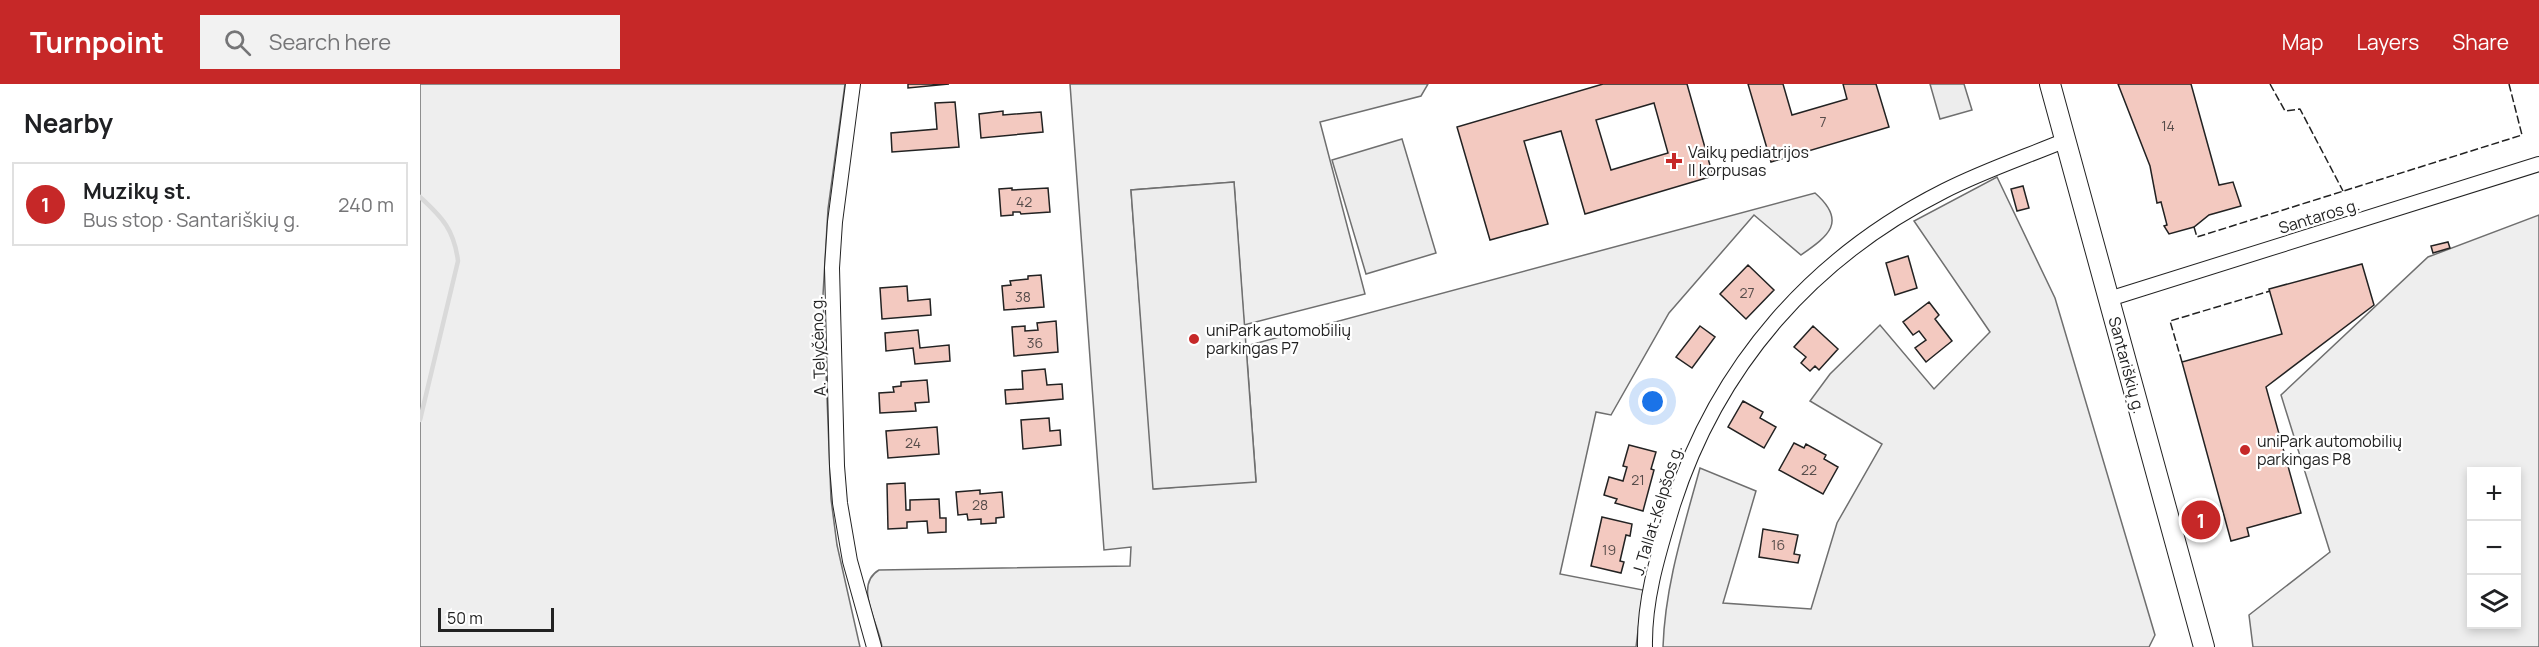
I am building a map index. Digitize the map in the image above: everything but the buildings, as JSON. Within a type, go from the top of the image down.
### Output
[{"type":"main road","name":"Santariškių g.","points":[[2050,84],[2200,645]]},
{"type":"street","name":"A. Telyčėno g.","points":[[853,84],[835,222],[832,268],[840,503],[850,561],[874,647]]},
{"type":"street","name":"J. Tallat-Kelpšos g.","points":[[1644,647],[1649,595],[1657,557],[1696,442],[1721,394],[1766,332],[1826,269],[1902,214],[1977,176],[2066,140]]},
{"type":"street","name":"Santaros g.","points":[[2109,299],[2539,164]]},
{"type":"shaded area","points":[[420,84],[845,84],[828,209],[823,295],[831,499],[837,545],[860,647],[420,647]]},
{"type":"shaded area","points":[[1070,84],[1428,84],[1421,96],[1320,122],[1365,294],[1244,325],[1234,182],[1131,190],[1154,489],[1256,481],[1246,346],[1815,193],[1831,212],[1832,220],[1826,235],[1801,255],[1754,215],[1669,313],[1611,415],[1596,412],[1560,574],[1643,590],[1636,647],[882,647],[868,595],[868,585],[879,570],[1130,566],[1131,547],[1104,550]]},
{"type":"shaded area","points":[[1930,84],[1964,84],[1972,110],[1940,119]]},
{"type":"shaded area","points":[[1402,139],[1436,253],[1366,274],[1332,160]]},
{"type":"shaded area","points":[[1997,177],[2055,298],[2155,635],[2149,647],[1663,647],[1671,579],[1700,468],[1756,491],[1723,603],[1811,609],[1837,523],[1882,444],[1810,401],[1830,374],[1880,325],[1934,389],[1990,332],[1914,221]]},
{"type":"shaded area","name":"uniPark automobilių parkingas P7","points":[[1234,182],[1256,482],[1153,489],[1131,190]]},
{"type":"shaded area","points":[[2539,215],[2539,647],[2253,647],[2249,615],[2330,552],[2281,395],[2428,257]]},
{"type":"waterway","points":[[420,197],[446,225],[454,241],[458,261],[420,420]]},
{"type":"fence","points":[[2270,84],[2285,111],[2300,109],[2343,191]]},
{"type":"fence","points":[[2194,227],[2197,237],[2522,135],[2509,84]]},
{"type":"fence","points":[[2182,362],[2170,321],[2270,291]]},
{"type":"place","name":"Vaikų pediatrijos II korpusas","points":[[1674,161]]},
{"type":"place","name":"uniPark automobilių parkingas P7","points":[[1194,339]]},
{"type":"place","name":"uniPark automobilių parkingas P8","points":[[2245,450]]},
{"type":"place","name":"Muzikų st.","points":[[2201,520]]}]
